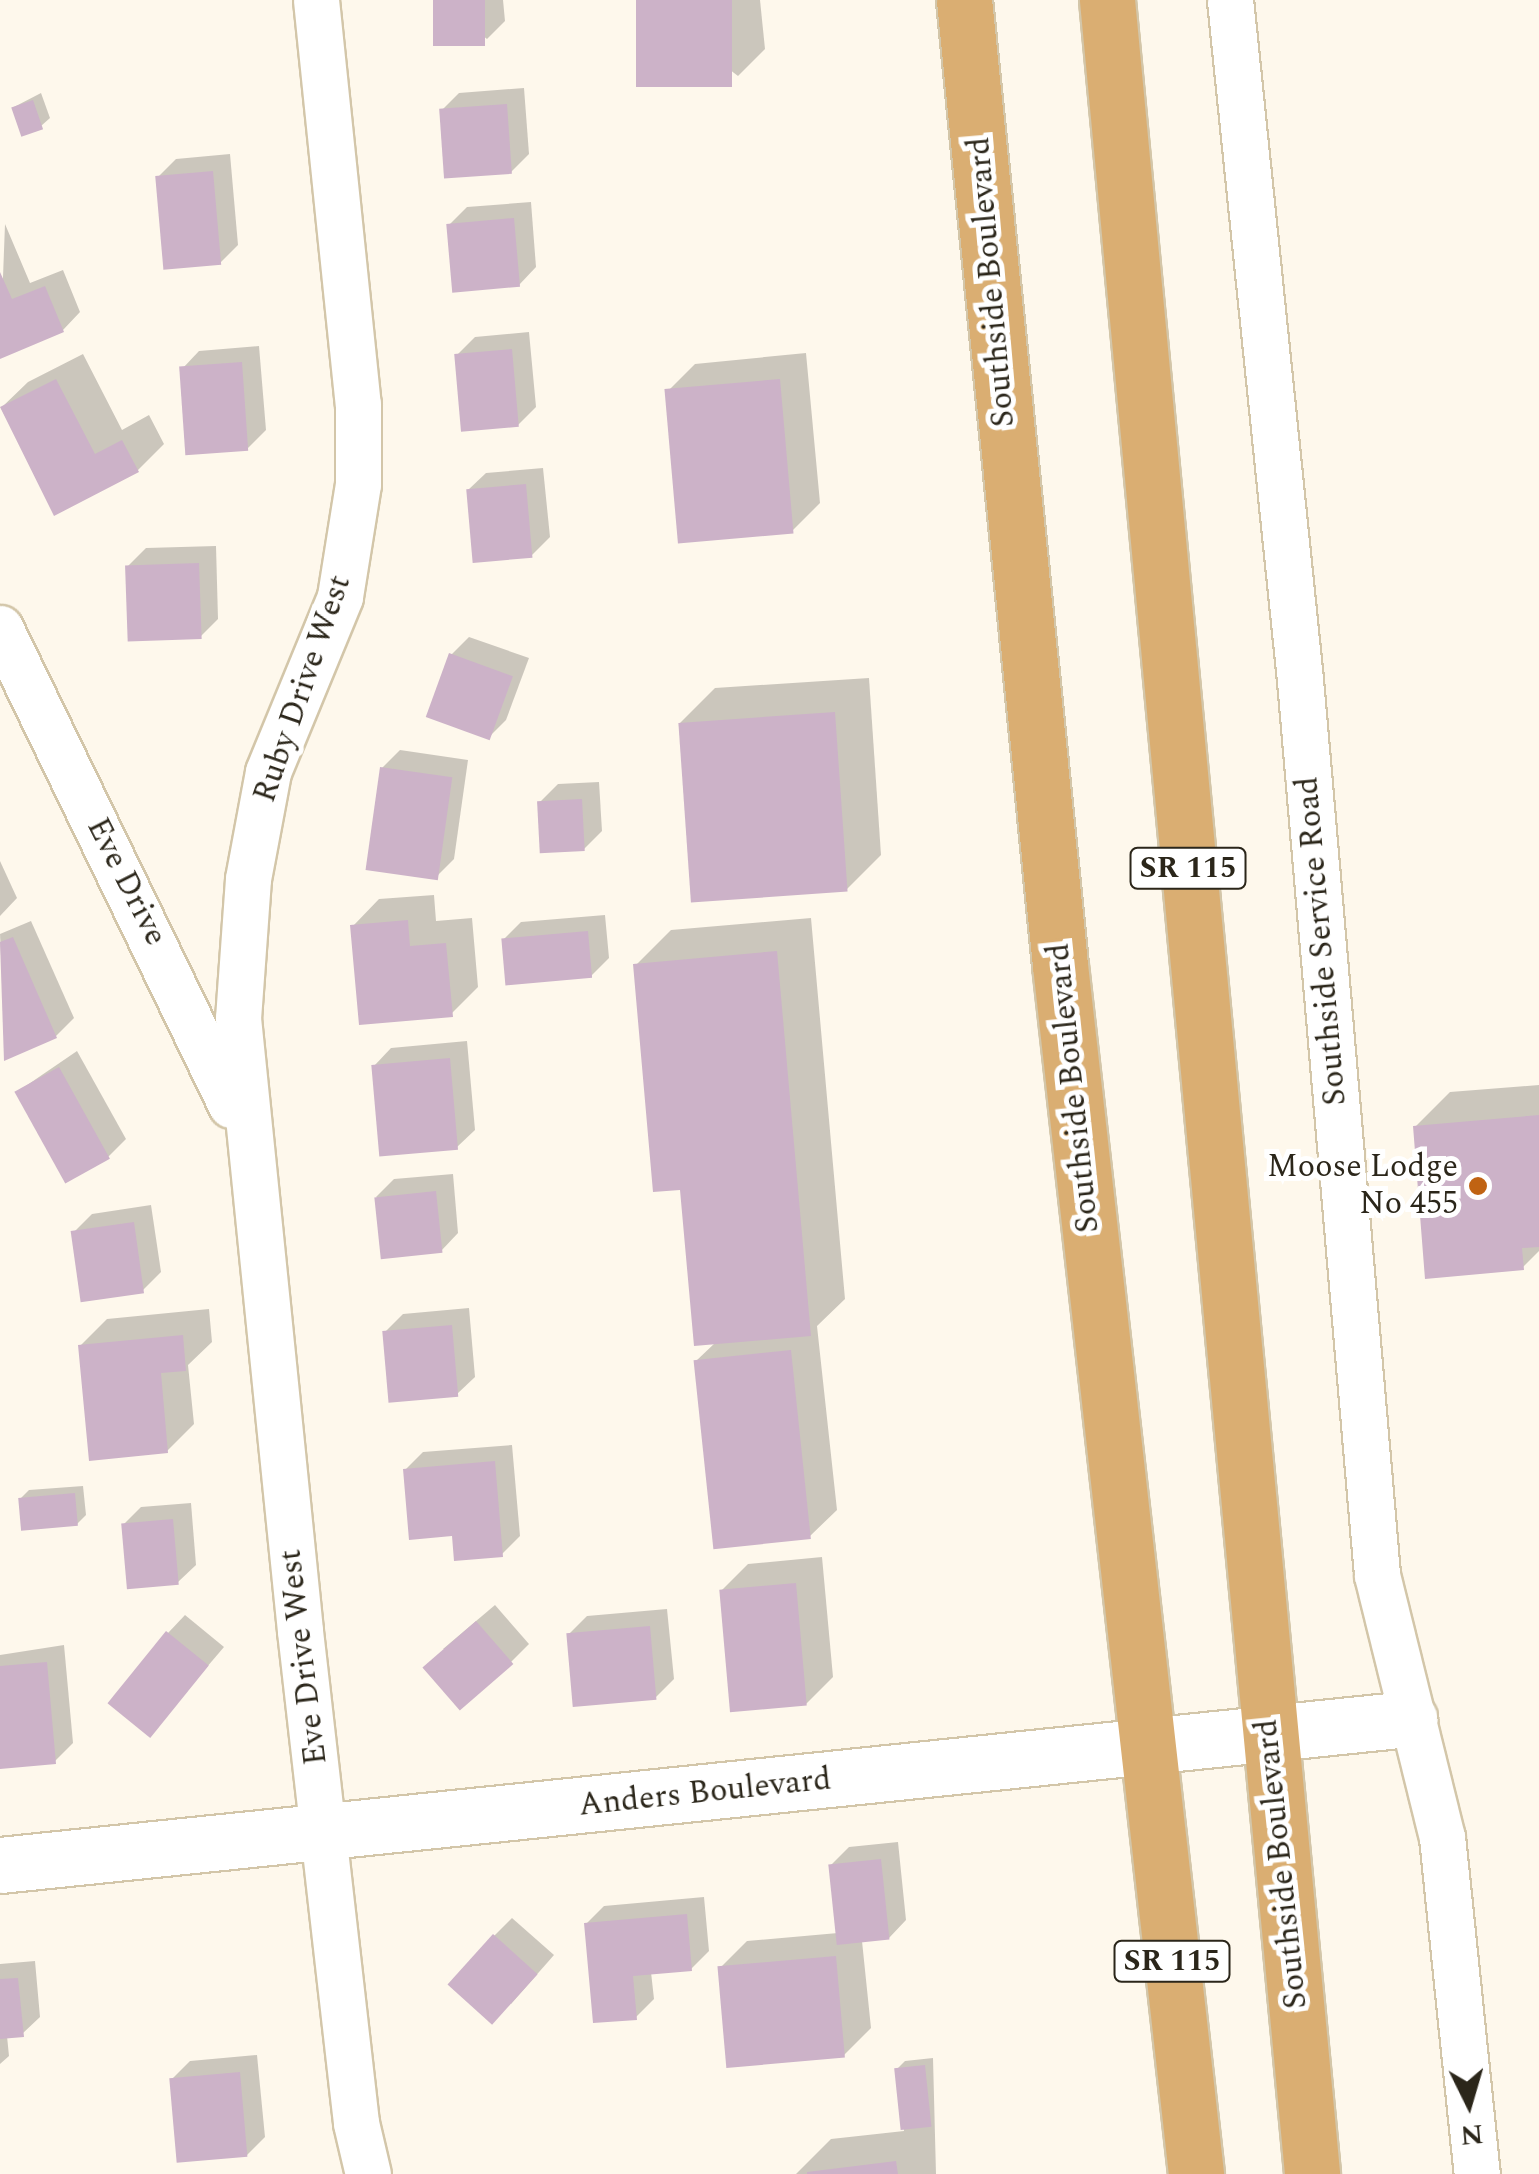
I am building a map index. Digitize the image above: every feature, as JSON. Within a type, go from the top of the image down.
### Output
[{"type":"highway","name":"Southside Boulevard","points":[[964,0],[1023,620],[1196,2174]]},
{"type":"highway","name":"Southside Boulevard","points":[[1106,0],[1312,2174]]},
{"type":"street","name":"Ruby Drive West","points":[[246,1139],[238,1018],[248,879],[268,772],[340,597],[358,484],[358,404],[316,0]]},
{"type":"street","name":"Southside Service Road","points":[[1230,0],[1300,680],[1377,1576],[1409,1719],[1442,1837],[1477,2174]]},
{"type":"street","name":"Eve Drive","points":[[0,628],[195,1020],[246,1139]]},
{"type":"street","name":"Eve Drive West","points":[[246,1139],[356,2123],[368,2174]]},
{"type":"street","name":"Anders Boulevard","points":[[0,1866],[1409,1719]]},
{"type":"building","points":[[433,0],[485,0],[485,46],[433,46]]},
{"type":"building","points":[[636,0],[732,0],[732,87],[636,87]]},
{"type":"building","points":[[33,100],[43,129],[21,137],[11,107]]},
{"type":"building","points":[[507,104],[512,174],[444,179],[439,109]]},
{"type":"building","points":[[213,171],[221,265],[163,270],[155,176]]},
{"type":"building","points":[[514,218],[520,287],[452,293],[446,224]]},
{"type":"building","points":[[0,272],[12,299],[45,286],[64,332],[0,359]]},
{"type":"building","points":[[512,349],[519,427],[461,432],[454,354]]},
{"type":"building","points":[[242,362],[248,451],[185,455],[179,366]]},
{"type":"building","points":[[56,379],[95,454],[122,440],[139,472],[54,516],[0,407]]},
{"type":"building","points":[[780,379],[794,533],[678,544],[664,389]]},
{"type":"building","points":[[526,484],[532,558],[473,563],[466,489]]},
{"type":"building","points":[[199,563],[202,639],[128,642],[125,566]]},
{"type":"building","points":[[449,653],[513,676],[490,740],[426,717]]},
{"type":"building","points":[[835,712],[848,892],[691,903],[678,723]]},
{"type":"building","points":[[380,767],[452,777],[438,880],[366,870]]},
{"type":"building","points":[[582,799],[585,851],[540,853],[537,801]]},
{"type":"building","points":[[408,920],[410,946],[446,943],[453,1017],[359,1025],[350,925]]},
{"type":"building","points":[[588,931],[592,978],[505,985],[501,939]]},
{"type":"building","points":[[13,937],[57,1038],[4,1061],[0,942]]},
{"type":"building","points":[[777,951],[811,1336],[694,1346],[680,1190],[653,1192],[633,964]]},
{"type":"building","points":[[450,1058],[458,1150],[379,1157],[371,1065]]},
{"type":"building","points":[[59,1067],[110,1159],[65,1184],[14,1092]]},
{"type":"building","name":"Moose Lodge No 455","points":[[1539,1115],[1539,1247],[1522,1248],[1524,1270],[1425,1279],[1413,1126]]},
{"type":"building","points":[[436,1191],[442,1253],[381,1259],[374,1197]]},
{"type":"building","points":[[134,1222],[144,1293],[81,1302],[71,1231]]},
{"type":"building","points":[[452,1325],[458,1397],[389,1403],[382,1331]]},
{"type":"building","points":[[183,1335],[186,1371],[161,1373],[168,1453],[89,1461],[78,1345]]},
{"type":"building","points":[[791,1350],[811,1539],[713,1549],[694,1360]]},
{"type":"building","points":[[495,1461],[503,1557],[454,1561],[452,1536],[409,1540],[403,1469]]},
{"type":"building","points":[[75,1493],[78,1526],[21,1531],[18,1498]]},
{"type":"building","points":[[173,1519],[179,1585],[127,1589],[121,1524]]},
{"type":"building","points":[[796,1583],[807,1706],[730,1712],[719,1590]]},
{"type":"building","points":[[476,1621],[513,1664],[460,1711],[422,1668]]},
{"type":"building","points":[[650,1626],[656,1700],[573,1707],[566,1633]]},
{"type":"building","points":[[166,1631],[209,1666],[150,1738],[107,1703]]},
{"type":"building","points":[[47,1662],[56,1764],[0,1769],[0,1666]]},
{"type":"building","points":[[881,1859],[889,1940],[837,1945],[828,1865]]},
{"type":"building","points":[[687,1914],[692,1971],[633,1976],[637,2020],[593,2023],[584,1923]]},
{"type":"building","points":[[493,1934],[538,1974],[492,2025],[447,1985]]},
{"type":"building","points":[[836,1956],[845,2058],[726,2068],[717,1966]]},
{"type":"building","points":[[18,1978],[24,2037],[0,2039],[0,1979]]},
{"type":"building","points":[[925,2065],[931,2127],[901,2130],[894,2068]]},
{"type":"building","points":[[240,2072],[247,2157],[177,2163],[169,2078]]},
{"type":"building","points":[[896,2161],[898,2174],[807,2174],[807,2172]]},
{"type":"place","name":"Moose Lodge No 455","points":[[1478,1186]]}]
